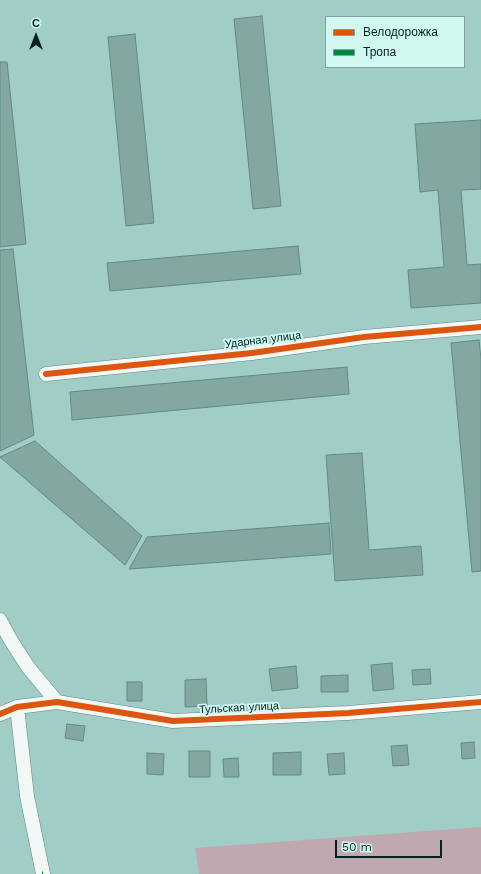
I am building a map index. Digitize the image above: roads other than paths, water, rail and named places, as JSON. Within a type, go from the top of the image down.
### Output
[{"type":"street","name":"Ударная улица","points":[[46,374],[252,352],[364,336],[481,327]]},
{"type":"street","points":[[0,620],[28,667],[57,702]]},
{"type":"street","name":"Тульская улица","points":[[0,714],[17,707],[57,702],[173,721],[348,713],[481,702]]},
{"type":"street","points":[[17,707],[27,796],[43,874]]}]
